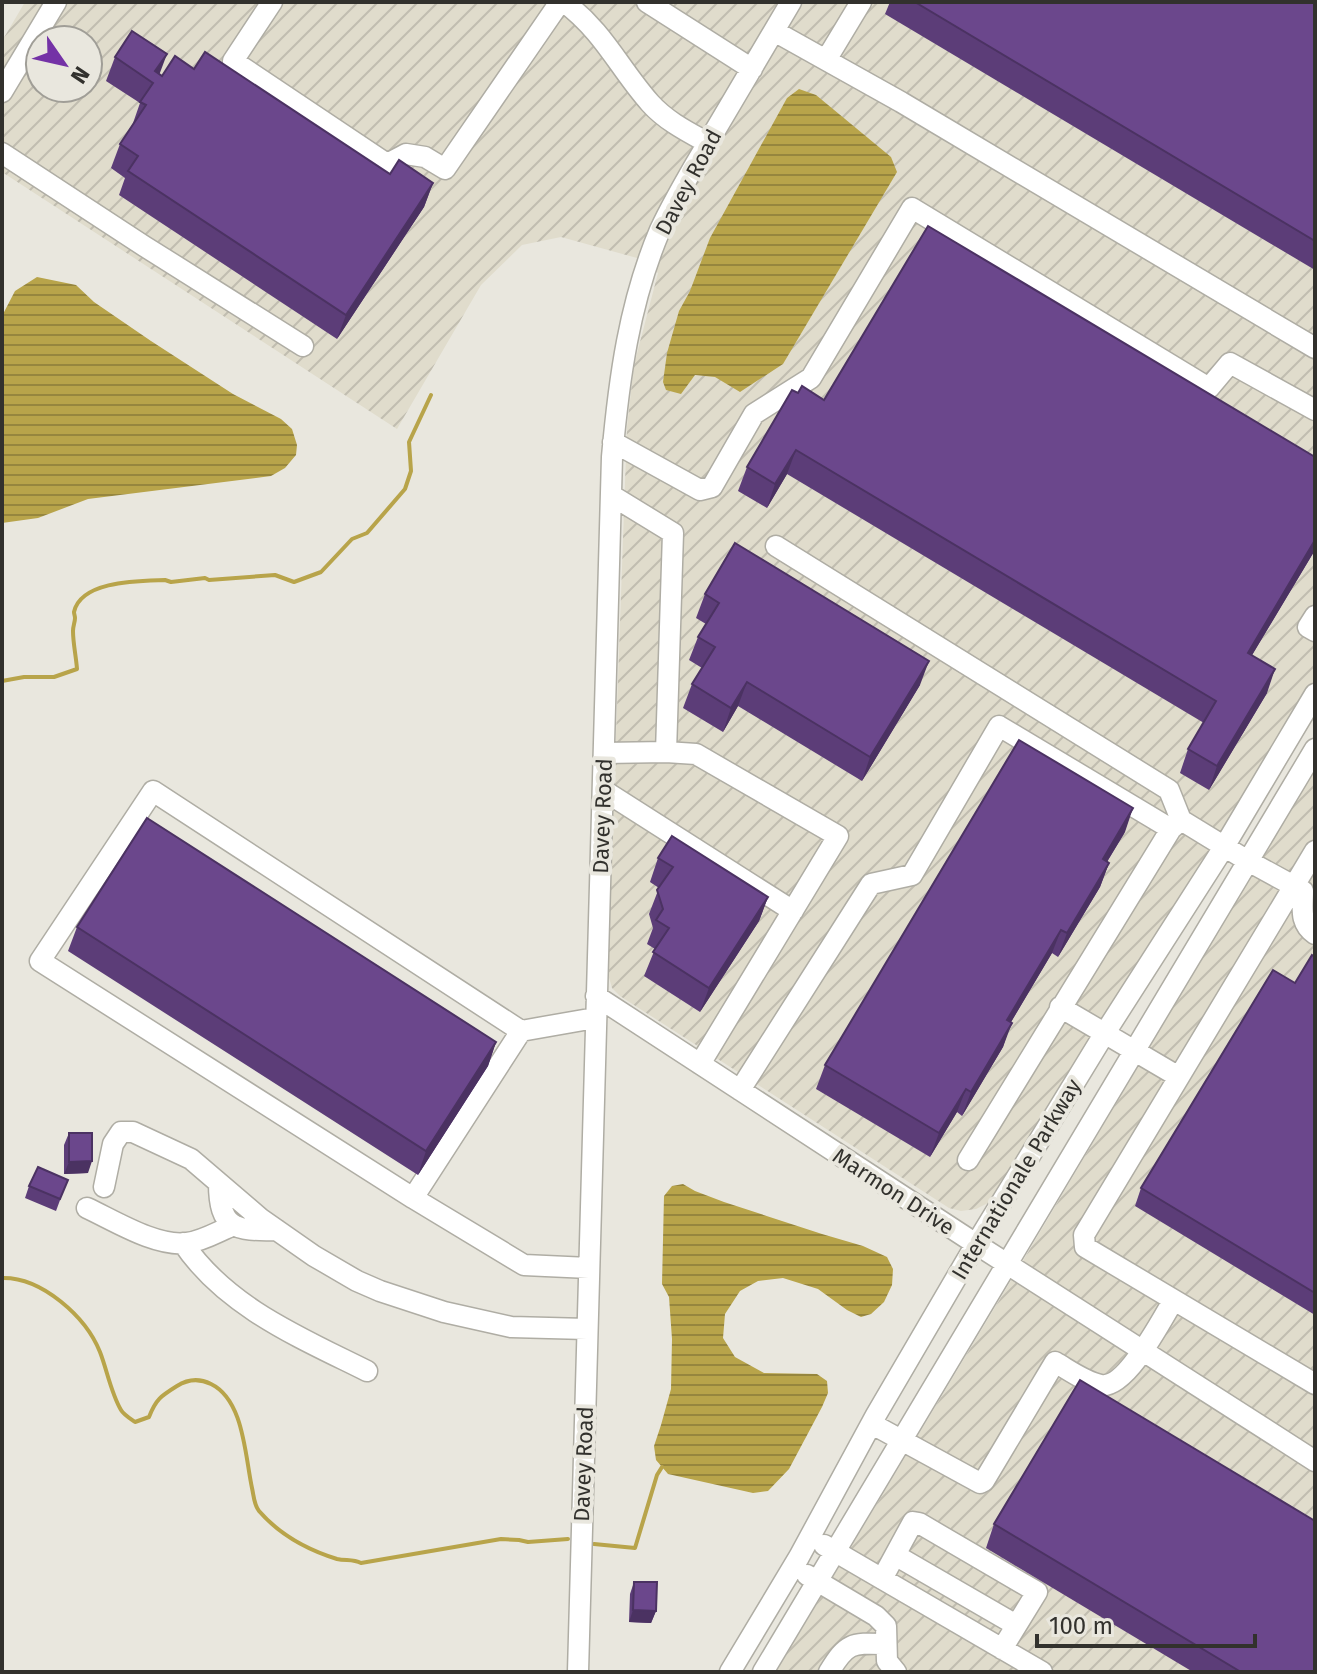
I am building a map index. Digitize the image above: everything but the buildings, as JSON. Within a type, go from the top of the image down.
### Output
[{"type":"street","points":[[2,92],[56,2]]},
{"type":"street","points":[[272,2],[233,61],[387,164],[406,154],[425,157],[445,169],[562,2],[596,30],[652,105],[677,126],[708,143]]},
{"type":"street","points":[[647,2],[752,69]]},
{"type":"street","name":"Davey Road","points":[[578,1672],[611,495],[613,442],[623,353],[639,291],[666,218],[791,2]]},
{"type":"street","points":[[826,60],[861,2]]},
{"type":"street","points":[[774,31],[901,102],[1315,348]]},
{"type":"street","points":[[2,153],[303,346]]},
{"type":"street","points":[[613,442],[700,490],[712,487],[754,414],[811,378],[912,208],[1209,388],[1230,363],[1315,410]]},
{"type":"street","points":[[611,495],[673,533],[666,752]]},
{"type":"street","points":[[776,546],[1169,790],[1176,824],[968,1160]]},
{"type":"street","points":[[1315,616],[1308,627],[1315,631]]},
{"type":"street","name":"Internationale Parkway","points":[[730,1672],[976,1244],[1104,1034],[1224,847],[1315,694]]},
{"type":"street","points":[[740,1090],[871,884],[912,875],[999,726],[1176,824],[1304,887]]},
{"type":"street","name":"Internationale Parkway","points":[[763,1672],[1315,749]]},
{"type":"street","points":[[604,753],[696,754],[838,836],[700,1064]]},
{"type":"street","points":[[603,790],[793,911]]},
{"type":"street","points":[[589,1268],[524,1265],[40,961],[153,791],[521,1031],[595,1018]]},
{"type":"street","points":[[1315,851],[1304,887],[1302,921],[1315,934]]},
{"type":"street","points":[[1304,887],[1179,1077],[1084,1235],[1085,1247],[1315,1384]]},
{"type":"street","name":"Marmon Drive","points":[[596,996],[1315,1461]]},
{"type":"street","points":[[1060,1007],[1179,1077]]},
{"type":"street","points":[[413,1198],[521,1031]]},
{"type":"street","points":[[104,1187],[113,1144],[121,1132],[133,1132],[191,1159],[277,1230],[314,1256],[380,1291],[444,1312],[511,1327],[587,1329]]},
{"type":"street","points":[[219,1183],[219,1205],[224,1216],[234,1225],[249,1231],[277,1230]]},
{"type":"street","points":[[87,1208],[155,1239],[173,1243],[189,1243],[234,1225]]},
{"type":"street","points":[[183,1243],[196,1262],[228,1291],[280,1328],[367,1371]]},
{"type":"street","points":[[872,1424],[980,1483],[1055,1362],[1090,1382],[1105,1386],[1113,1383],[1121,1378],[1142,1351],[1173,1301]]},
{"type":"street","points":[[882,1579],[913,1522],[919,1523],[1037,1592],[1002,1649]]},
{"type":"street","points":[[810,1537],[1042,1672]]},
{"type":"street","points":[[895,1555],[1016,1625]]},
{"type":"street","points":[[793,1567],[876,1616],[886,1626],[887,1661],[896,1672]]},
{"type":"street","points":[[829,1672],[846,1648],[885,1644]]},
{"type":"shaded area","points":[[25,2],[1315,2],[1315,679],[1185,897],[990,1202],[976,1209],[961,1211],[949,1208],[612,988],[608,974],[627,427],[634,365],[658,273],[637,258],[561,237],[522,245],[481,285],[397,429],[2,172],[2,41]]},
{"type":"shaded area","points":[[799,89],[816,95],[891,157],[897,172],[783,364],[740,392],[715,377],[695,375],[681,394],[666,390],[663,382],[667,353],[679,311],[710,238],[787,98]]},
{"type":"shaded area","points":[[37,277],[76,285],[94,302],[151,341],[233,394],[281,419],[292,429],[297,445],[296,455],[285,468],[271,476],[88,499],[38,518],[2,523],[2,316],[15,291]]},
{"type":"shaded area","points":[[1315,768],[1315,1672],[776,1672],[1027,1254]]},
{"type":"shaded area","points":[[683,1184],[724,1202],[863,1246],[887,1257],[893,1269],[892,1285],[884,1302],[871,1314],[861,1317],[818,1289],[783,1278],[758,1281],[740,1291],[725,1314],[723,1338],[735,1357],[764,1373],[817,1374],[827,1381],[828,1393],[822,1407],[789,1469],[768,1491],[753,1493],[668,1474],[656,1460],[654,1446],[671,1389],[669,1297],[662,1284],[664,1196],[672,1186]]},
{"type":"waterway","points":[[2,681],[54,677],[77,669],[74,612],[79,601],[100,588],[142,581],[275,575],[294,582],[321,572],[352,539],[367,533],[405,489],[411,471],[409,442],[431,395]]},
{"type":"waterway","points":[[2,1278],[32,1284],[73,1313],[100,1352],[121,1410],[135,1422],[149,1417],[160,1398],[185,1382],[202,1381],[222,1392],[237,1416],[257,1509],[285,1534],[315,1551],[361,1563],[501,1539],[528,1542],[568,1539]]},
{"type":"waterway","points":[[594,1544],[635,1548],[662,1467]]}]
